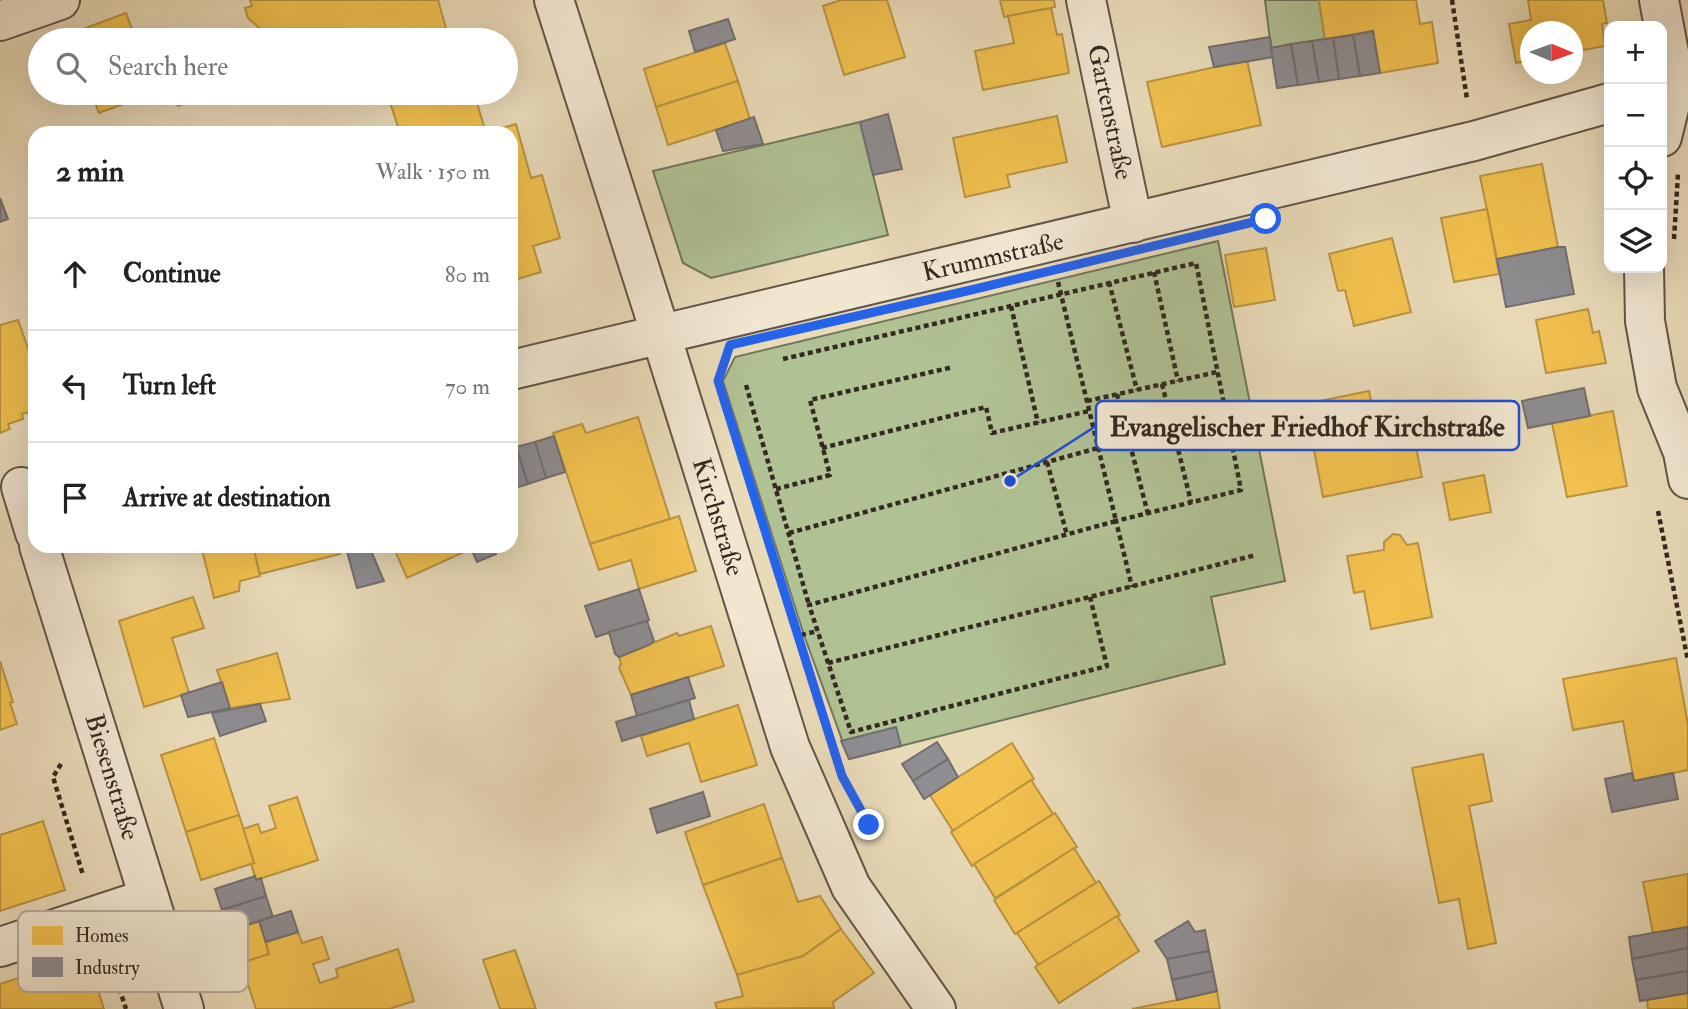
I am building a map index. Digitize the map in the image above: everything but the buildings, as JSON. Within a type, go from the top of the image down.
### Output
[{"type":"street","points":[[0,21],[60,0]]},
{"type":"street","name":"Kirchstraße","points":[[554,0],[790,747],[851,887],[936,1009]]},
{"type":"street","name":"Gartenstraße","points":[[1086,0],[1133,223]]},
{"type":"street","points":[[1659,0],[1675,85],[1667,117]]},
{"type":"street","name":"Krummstraße","points":[[518,368],[1474,141],[1604,104]]},
{"type":"street","points":[[1644,273],[1645,321],[1657,388],[1683,452],[1688,479]]},
{"type":"street","points":[[19,487],[28,513]]},
{"type":"street","name":"Biesenstraße","points":[[41,553],[153,911]]},
{"type":"street","points":[[109,911],[149,898]]},
{"type":"street","points":[[0,947],[18,941]]},
{"type":"street","name":"Biesenstraße","points":[[179,992],[184,1009]]},
{"type":"path","points":[[1452,0],[1474,141]]},
{"type":"path","points":[[1049,243],[1132,587]]},
{"type":"path","points":[[783,359],[1196,263],[1241,490],[809,605]]},
{"type":"path","points":[[1154,272],[1178,381]]},
{"type":"path","points":[[1110,282],[1137,390]]},
{"type":"path","points":[[1011,306],[1038,423]]},
{"type":"path","points":[[776,489],[830,475],[810,400],[953,367]]},
{"type":"path","points":[[1087,401],[1217,372]]},
{"type":"path","points":[[1162,384],[1191,502]]},
{"type":"path","points":[[746,385],[809,605],[851,732],[1107,666],[1090,597]]},
{"type":"path","points":[[1117,394],[1147,514]]},
{"type":"path","points":[[822,448],[986,407],[992,433],[1089,411]]},
{"type":"path","points":[[789,533],[1098,448]]},
{"type":"path","points":[[1046,462],[1067,535]]},
{"type":"path","points":[[828,663],[1255,555]]},
{"type":"path","points":[[796,636],[818,631]]},
{"type":"green space","points":[[1265,0],[1319,0],[1325,39],[1271,48]]},
{"type":"green space","points":[[860,122],[888,235],[711,278],[683,263],[653,171]]},
{"type":"green space","points":[[1218,241],[1285,581],[1211,597],[1225,664],[849,759],[804,635],[723,381],[735,357]]},
{"type":"place","name":"Evangelischer Friedhof Kirchstraße","points":[[1010,481]]},
{"type":"route","points":[[869,825],[842,776],[718,381],[730,345],[1266,219]]}]
